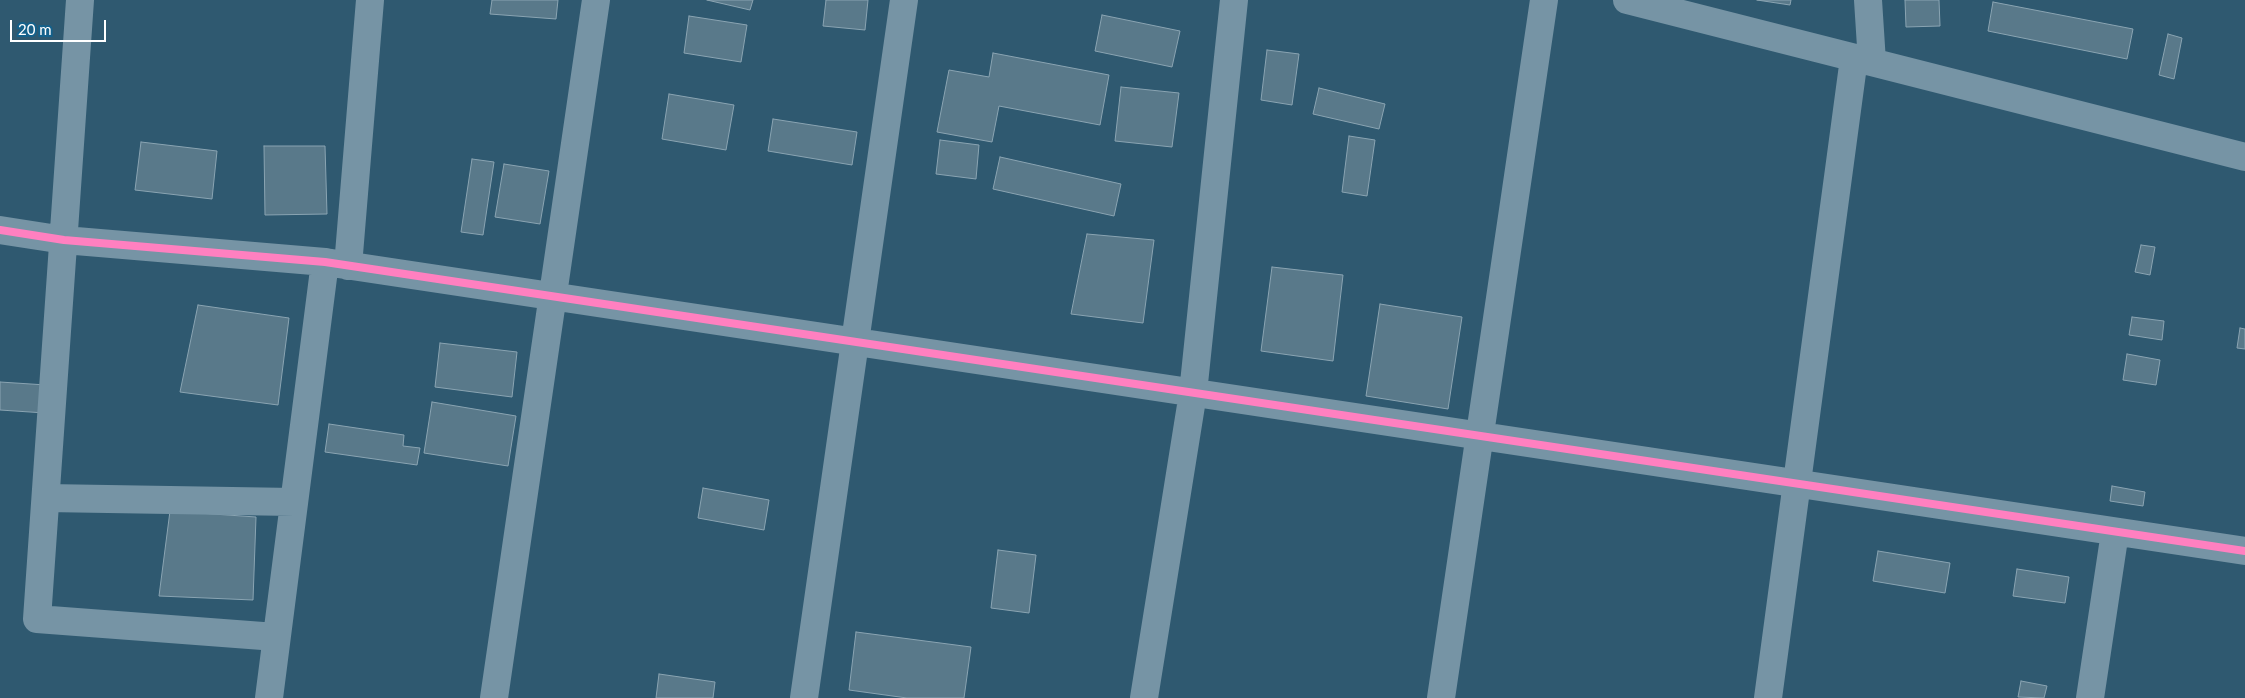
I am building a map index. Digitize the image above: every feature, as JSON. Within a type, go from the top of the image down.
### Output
[{"type":"street","points":[[80,0],[37,619],[276,637]]},
{"type":"street","points":[[269,698],[294,502],[336,264],[370,0]]},
{"type":"street","points":[[494,698],[596,0]]},
{"type":"street","points":[[804,698],[904,0]]},
{"type":"street","points":[[1144,698],[1193,393],[1234,0]]},
{"type":"street","points":[[1441,698],[1544,0]]},
{"type":"street","points":[[1627,0],[2245,157]]},
{"type":"street","points":[[1768,698],[1796,484],[1863,60],[1868,0]]},
{"type":"street","points":[[0,230],[64,240],[336,264],[2245,552]]},
{"type":"street","points":[[46,498],[294,502]]},
{"type":"street","points":[[2090,698],[2115,532]]},
{"type":"building","points":[[492,0],[558,0],[556,19],[490,14]]},
{"type":"building","points":[[707,0],[753,0],[750,10]]},
{"type":"building","points":[[826,0],[868,0],[865,30],[823,26]]},
{"type":"building","points":[[1757,0],[1791,0],[1790,5]]},
{"type":"building","points":[[1905,0],[1939,0],[1940,26],[1906,27]]},
{"type":"building","points":[[1993,2],[2133,29],[2127,59],[1988,31]]},
{"type":"building","points":[[1102,15],[1180,31],[1172,67],[1095,51]]},
{"type":"building","points":[[689,16],[747,25],[741,62],[684,53]]},
{"type":"building","points":[[2168,34],[2182,38],[2174,79],[2159,75]]},
{"type":"building","points":[[1267,50],[1299,54],[1292,105],[1261,100]]},
{"type":"building","points":[[993,53],[1109,75],[1100,125],[999,106],[992,142],[937,132],[949,70],[989,77]]},
{"type":"building","points":[[1121,87],[1179,93],[1172,147],[1115,141]]},
{"type":"building","points":[[1319,88],[1385,104],[1379,129],[1313,114]]},
{"type":"building","points":[[669,94],[734,105],[726,150],[662,139]]},
{"type":"building","points":[[773,119],[857,132],[852,165],[768,151]]},
{"type":"building","points":[[1349,136],[1375,140],[1367,196],[1342,192]]},
{"type":"building","points":[[940,140],[979,145],[976,179],[936,174]]},
{"type":"building","points":[[141,142],[217,151],[212,199],[135,190]]},
{"type":"building","points":[[264,146],[325,146],[327,214],[265,215]]},
{"type":"building","points":[[1000,157],[1121,184],[1114,216],[993,189]]},
{"type":"building","points":[[472,159],[494,162],[483,235],[461,232]]},
{"type":"building","points":[[504,164],[549,171],[540,224],[495,217]]},
{"type":"building","points":[[1087,234],[1154,240],[1143,323],[1071,314]]},
{"type":"building","points":[[2141,245],[2155,247],[2150,275],[2135,272]]},
{"type":"building","points":[[1272,267],[1343,275],[1333,361],[1261,351]]},
{"type":"building","points":[[1380,304],[1462,317],[1448,409],[1366,396]]},
{"type":"building","points":[[198,305],[289,318],[278,405],[180,392]]},
{"type":"building","points":[[2132,317],[2164,321],[2162,340],[2129,335]]},
{"type":"building","points":[[2240,328],[2245,329],[2245,349],[2237,348]]},
{"type":"building","points":[[440,343],[517,352],[512,397],[435,387]]},
{"type":"building","points":[[2127,354],[2160,360],[2156,385],[2123,380]]},
{"type":"building","points":[[0,382],[46,385],[45,413],[0,410]]},
{"type":"building","points":[[432,402],[516,416],[508,466],[424,453]]},
{"type":"building","points":[[329,424],[404,435],[403,446],[420,448],[417,465],[325,452]]},
{"type":"building","points":[[2112,486],[2145,492],[2143,506],[2110,501]]},
{"type":"building","points":[[703,488],[769,500],[764,530],[698,518]]},
{"type":"building","points":[[170,511],[256,517],[253,600],[159,596]]},
{"type":"building","points":[[998,550],[1036,555],[1029,613],[991,608]]},
{"type":"building","points":[[1878,551],[1950,563],[1945,593],[1873,581]]},
{"type":"building","points":[[2017,569],[2069,577],[2065,603],[2013,596]]},
{"type":"building","points":[[856,632],[971,647],[964,698],[907,698],[849,690]]},
{"type":"building","points":[[659,674],[715,682],[713,698],[656,698]]},
{"type":"building","points":[[2021,681],[2047,686],[2044,698],[2018,697]]},
{"type":"cycle path","points":[[0,230],[64,240],[325,262],[2245,551]]}]
